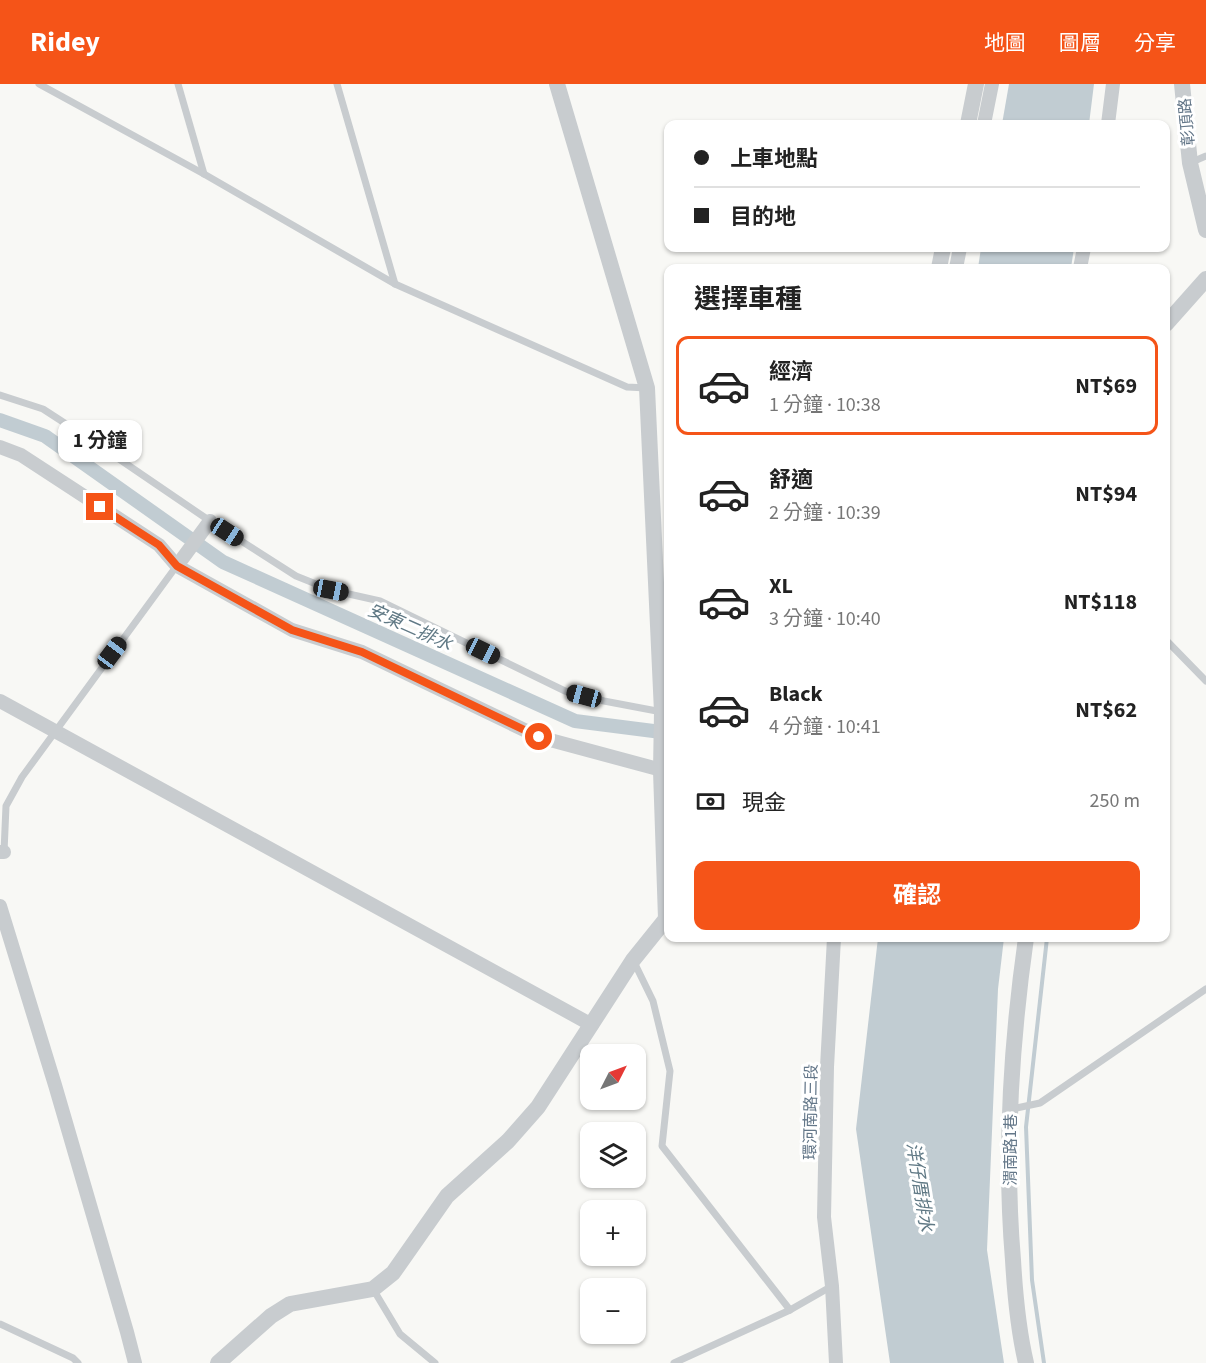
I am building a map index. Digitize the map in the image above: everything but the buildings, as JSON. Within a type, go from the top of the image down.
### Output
[{"type":"street","points":[[0,447],[21,455],[159,545],[179,563],[292,630],[362,652],[539,737],[664,767],[664,715],[647,388],[557,84]]},
{"type":"street","points":[[969,120],[976,84]]},
{"type":"street","points":[[985,120],[992,84]]},
{"type":"street","points":[[1108,120],[1113,84]]},
{"type":"street","name":"彰頂路","points":[[1182,84],[1190,163],[1206,230]]},
{"type":"street","points":[[1170,320],[1206,279]]},
{"type":"street","points":[[179,563],[210,521]]},
{"type":"street","points":[[0,701],[592,1025]]},
{"type":"street","points":[[0,906],[56,1085],[135,1363]]},
{"type":"street","points":[[218,1363],[271,1316],[290,1304],[373,1289],[393,1273],[447,1196],[508,1141],[538,1107],[633,960],[664,924]]},
{"type":"street","name":"環河南路三段","points":[[834,942],[827,1067],[824,1217],[832,1286],[836,1363]]},
{"type":"street","name":"渭南路1巷","points":[[1025,942],[1010,1109],[1010,1224],[1018,1330],[1026,1363]]},
{"type":"lane","points":[[39,84],[204,174],[395,284],[627,387],[647,388]]},
{"type":"lane","points":[[178,84],[204,174]]},
{"type":"lane","points":[[337,84],[395,284]]},
{"type":"lane","points":[[1190,163],[1206,156]]},
{"type":"lane","points":[[0,395],[43,409],[296,576],[331,590],[380,601],[565,691],[664,715]]},
{"type":"lane","points":[[2,852],[6,806],[22,777],[179,563]]},
{"type":"lane","points":[[1170,644],[1206,681]]},
{"type":"lane","points":[[633,960],[653,1001],[670,1071],[662,1146],[790,1310]]},
{"type":"lane","points":[[1010,1109],[1040,1102],[1206,989]]},
{"type":"lane","points":[[674,1363],[790,1310],[832,1286]]},
{"type":"lane","points":[[373,1289],[400,1334],[435,1363]]},
{"type":"lane","points":[[0,1324],[73,1358],[78,1363]]},
{"type":"water","points":[[1009,84],[1094,84],[1090,120],[1003,120]]},
{"type":"water","points":[[980,252],[1073,252],[1072,264],[979,264]]},
{"type":"water","name":"洋仔厝排水","points":[[878,942],[1004,942],[998,989],[987,1250],[1004,1363],[890,1363],[856,1129]]},
{"type":"waterway","name":"安東二排水","points":[[0,420],[45,436],[223,562],[575,721],[664,732]]},
{"type":"waterway","points":[[1044,1363],[1032,1280],[1026,1127],[1047,942]]},
{"type":"route","points":[[100,507],[159,545],[177,566],[292,630],[362,652],[539,737]]}]
